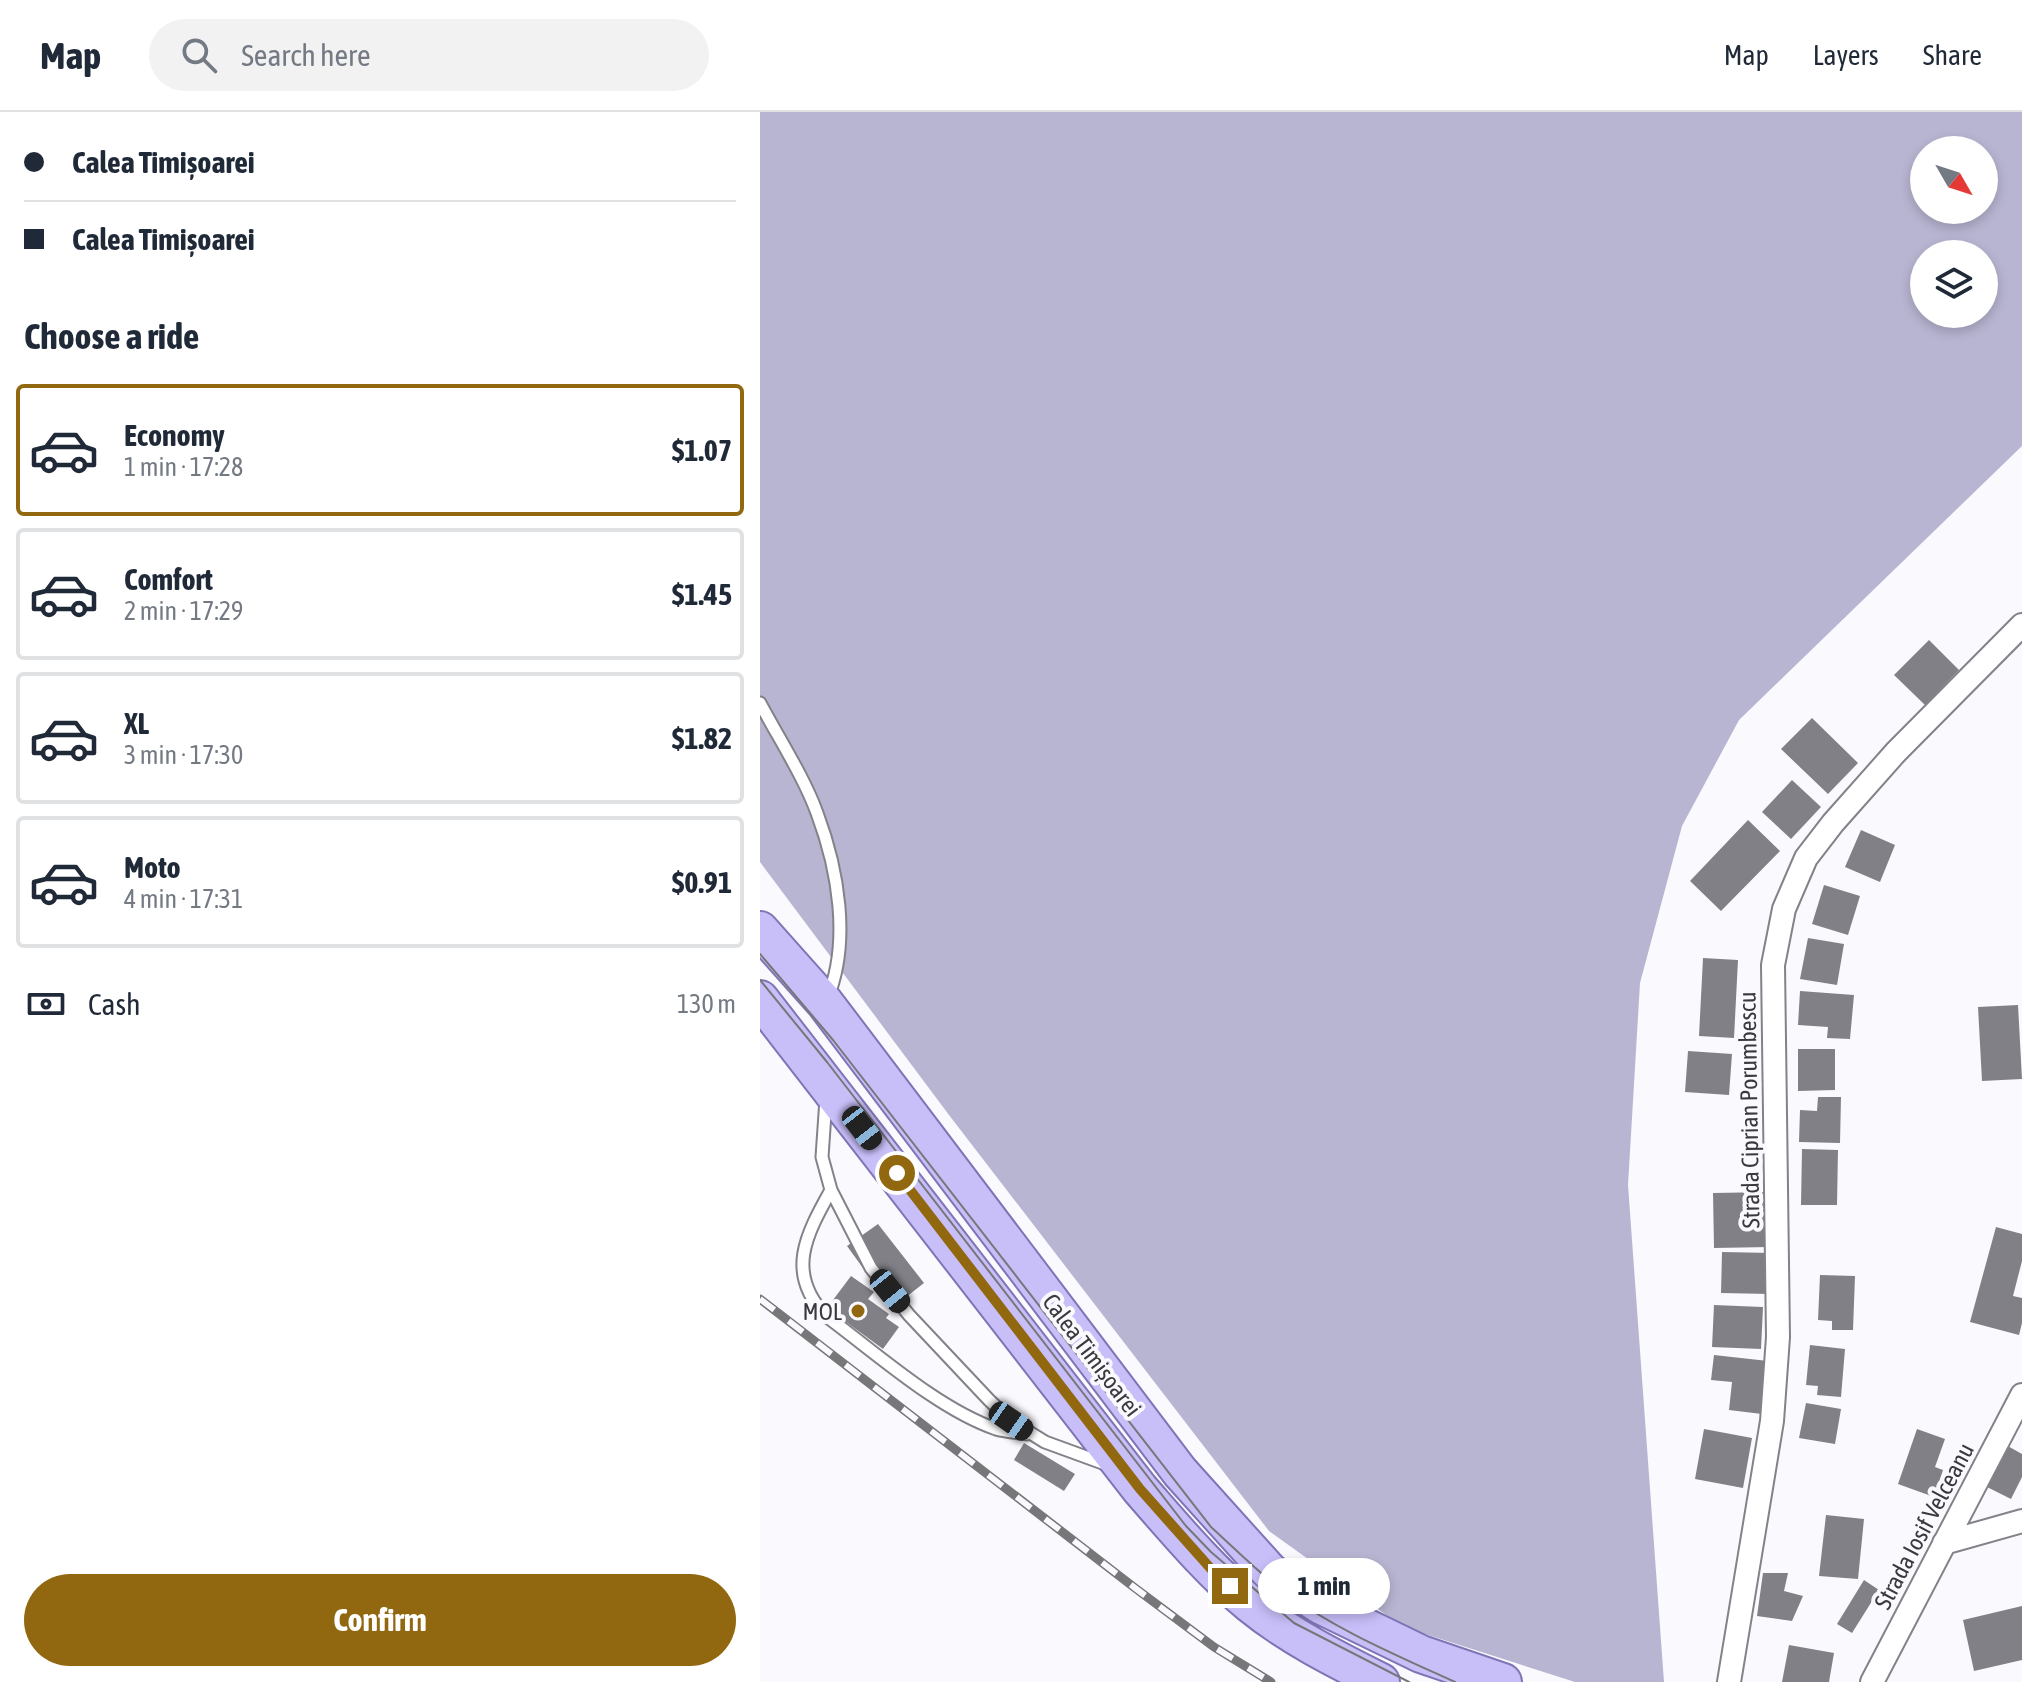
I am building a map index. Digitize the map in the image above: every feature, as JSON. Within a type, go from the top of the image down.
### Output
[{"type":"main road","name":"Calea Timișoarei","points":[[760,930],[825,1003],[1180,1472],[1270,1572],[1320,1605],[1421,1654],[1503,1682]]},
{"type":"main road","name":"Calea Timișoarei","points":[[760,999],[1125,1470],[1212,1570],[1275,1623],[1330,1657],[1381,1682]]},
{"type":"street","name":"Strada Ciprian Porumbescu","points":[[1729,1682],[1772,1421],[1778,1337],[1773,965],[1784,909],[1806,858],[1833,823],[1896,752],[2022,625]]},
{"type":"street","name":"Strada Iosif Velceanu","points":[[1872,1682],[2022,1395]]},
{"type":"street","points":[[1944,1543],[2022,1521]]},
{"type":"lane","points":[[760,703],[817,812],[837,888],[841,937],[836,979],[825,1003]]},
{"type":"lane","points":[[827,1083],[822,1157],[831,1190],[871,1268],[909,1315],[989,1400],[1030,1434],[1082,1457],[1125,1470]]},
{"type":"lane","points":[[831,1190],[809,1229],[802,1261],[804,1282],[812,1302],[826,1316],[911,1379],[973,1420],[1000,1430],[1030,1434]]},
{"type":"shaded area","points":[[760,112],[2022,112],[2022,446],[1739,720],[1682,826],[1640,983],[1628,1185],[1664,1682],[1575,1682],[1403,1627],[1269,1531],[949,1115],[760,862]]},
{"type":"building","points":[[1929,640],[1959,670],[1925,705],[1894,675]]},
{"type":"building","points":[[1812,718],[1858,763],[1828,794],[1781,749]]},
{"type":"building","points":[[1792,780],[1821,807],[1791,839],[1762,812]]},
{"type":"building","points":[[1748,820],[1780,851],[1721,911],[1690,881]]},
{"type":"building","points":[[1861,830],[1895,845],[1880,882],[1845,867]]},
{"type":"building","points":[[1824,885],[1860,896],[1848,935],[1812,924]]},
{"type":"building","points":[[1808,938],[1844,944],[1837,985],[1800,979]]},
{"type":"building","points":[[1703,958],[1738,960],[1734,1038],[1699,1036]]},
{"type":"building","points":[[1800,991],[1854,995],[1850,1039],[1827,1038],[1828,1027],[1798,1025]]},
{"type":"building","points":[[2018,1005],[2022,1079],[1982,1081],[1978,1007]]},
{"type":"building","points":[[1798,1049],[1835,1049],[1835,1090],[1798,1091]]},
{"type":"building","points":[[1688,1051],[1732,1054],[1729,1095],[1685,1092]]},
{"type":"building","points":[[1818,1097],[1841,1097],[1840,1143],[1799,1142],[1800,1110],[1817,1111]]},
{"type":"building","points":[[1802,1149],[1838,1150],[1837,1205],[1801,1205]]},
{"type":"building","points":[[1770,1192],[1770,1247],[1714,1248],[1713,1193]]},
{"type":"building","points":[[878,1224],[924,1283],[892,1308],[847,1246]]},
{"type":"building","points":[[1996,1227],[2022,1234],[2022,1261],[2013,1296],[2022,1298],[2019,1335],[1970,1322]]},
{"type":"building","points":[[1722,1252],[1772,1253],[1770,1294],[1721,1293]]},
{"type":"building","points":[[1820,1275],[1855,1276],[1853,1330],[1832,1330],[1832,1321],[1818,1320]]},
{"type":"building","name":"MOL","points":[[851,1276],[874,1292],[868,1299],[889,1314],[886,1318],[899,1327],[883,1349],[827,1308]]},
{"type":"building","points":[[1714,1305],[1763,1307],[1761,1349],[1712,1347]]},
{"type":"building","points":[[1810,1345],[1845,1349],[1841,1397],[1817,1395],[1818,1386],[1806,1385]]},
{"type":"building","points":[[1714,1355],[1768,1361],[1762,1414],[1729,1410],[1732,1382],[1711,1380]]},
{"type":"building","points":[[1806,1403],[1841,1409],[1835,1444],[1799,1438]]},
{"type":"building","points":[[1704,1429],[1752,1438],[1743,1488],[1695,1479]]},
{"type":"building","points":[[1917,1429],[1945,1439],[1935,1467],[1943,1470],[1934,1497],[1898,1484]]},
{"type":"building","points":[[1024,1443],[1075,1474],[1064,1491],[1014,1460]]},
{"type":"building","points":[[2006,1445],[2022,1454],[2022,1477],[2011,1499],[1985,1486]]},
{"type":"building","points":[[1826,1515],[1864,1519],[1858,1579],[1819,1576]]},
{"type":"building","points":[[1763,1573],[1788,1573],[1784,1591],[1803,1596],[1792,1621],[1757,1616]]},
{"type":"building","points":[[1864,1580],[1879,1590],[1852,1633],[1837,1624]]},
{"type":"building","points":[[2022,1606],[2022,1660],[1974,1671],[1963,1620]]},
{"type":"building","points":[[1789,1645],[1834,1653],[1829,1682],[1782,1682]]},
{"type":"tram line","points":[[760,954],[833,1040],[1211,1527],[1271,1582],[1300,1603],[1365,1640],[1455,1682]]},
{"type":"tram line","points":[[760,980],[1186,1526],[1211,1552],[1294,1623],[1409,1682]]},
{"type":"railway","points":[[760,1299],[1135,1588],[1214,1647],[1271,1682]]},
{"type":"place","name":"MOL","points":[[858,1311]]},
{"type":"route","points":[[897,1173],[1140,1489],[1230,1586]]}]
